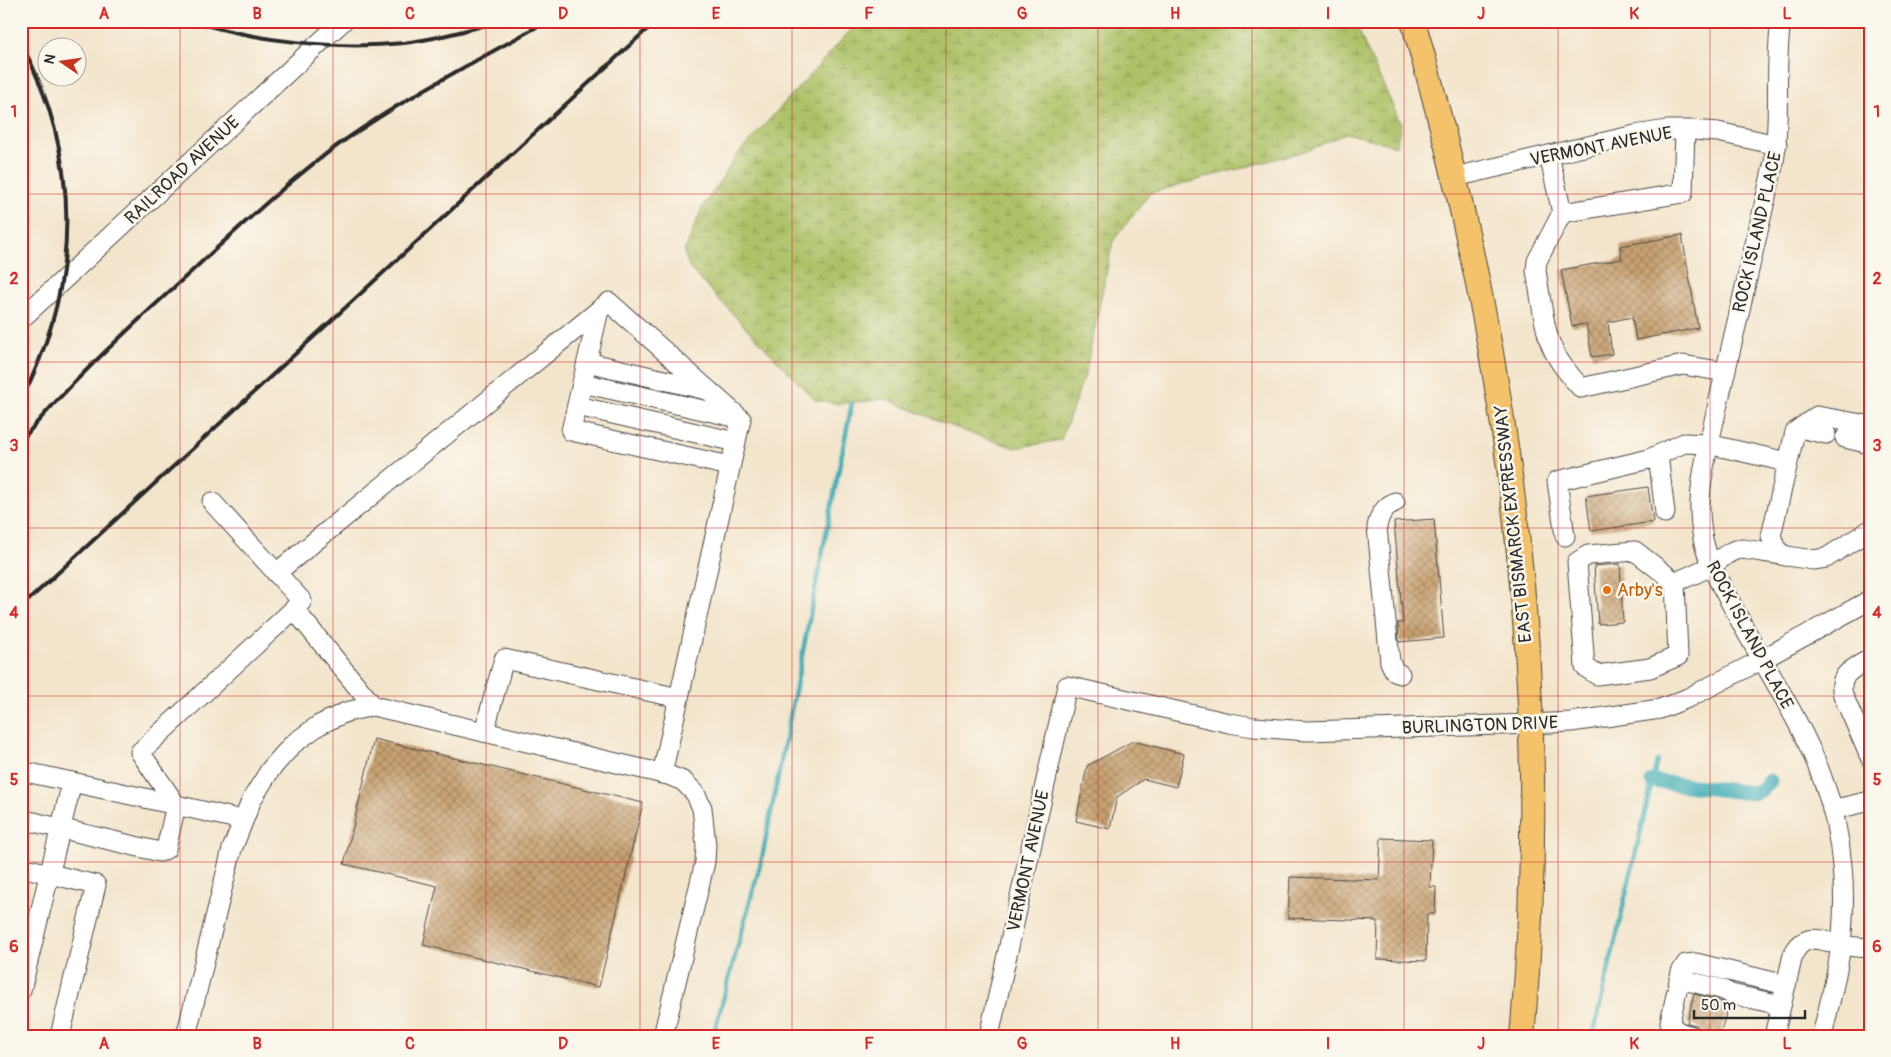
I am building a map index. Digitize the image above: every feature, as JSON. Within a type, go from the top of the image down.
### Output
[{"type":"main road","name":"EAST BISMARCK EXPRESSWAY","points":[[1413,21],[1455,178],[1487,324],[1508,453],[1522,584],[1532,724],[1532,860],[1528,961],[1522,1036]]},
{"type":"street","name":"RAILROAD AVENUE","points":[[21,319],[343,21]]},
{"type":"street","name":"ROCK ISLAND PLACE","points":[[1781,21],[1778,55],[1777,144],[1770,186],[1708,444],[1702,476],[1700,507],[1702,533],[1711,565],[1761,660],[1805,737],[1824,780],[1832,810],[1839,841],[1843,878],[1843,914],[1841,945],[1822,1036]]},
{"type":"street","name":"VERMONT AVENUE","points":[[1455,178],[1635,135],[1667,130],[1718,132],[1777,144]]},
{"type":"street","points":[[1562,213],[1684,193],[1685,130]]},
{"type":"street","points":[[1549,155],[1562,213],[1537,261],[1536,271],[1548,336],[1566,371],[1581,388],[1683,364],[1725,372]]},
{"type":"street","points":[[276,573],[609,302],[741,419]]},
{"type":"street","points":[[599,310],[571,431],[730,466]]},
{"type":"street","points":[[587,362],[708,390]]},
{"type":"street","points":[[582,383],[741,419]]},
{"type":"street","points":[[577,406],[736,442]]},
{"type":"street","points":[[1784,556],[1777,550],[1770,536],[1795,432],[1817,416],[1862,424],[1870,429]]},
{"type":"street","points":[[662,774],[741,419]]},
{"type":"street","points":[[1800,428],[1826,434]]},
{"type":"street","points":[[1846,438],[1870,444]]},
{"type":"street","points":[[1565,536],[1557,481],[1649,459],[1684,443],[1708,444],[1789,455]]},
{"type":"street","points":[[1658,455],[1665,513]]},
{"type":"street","points":[[21,819],[160,852],[166,849],[176,805],[140,752],[302,601],[212,502]]},
{"type":"street","points":[[1395,502],[1386,507],[1382,512],[1377,527],[1390,662],[1395,672],[1400,674]]},
{"type":"street","points":[[1675,582],[1690,577],[1734,549],[1813,560],[1826,558],[1870,530]]},
{"type":"street","points":[[1635,551],[1675,582],[1678,656],[1650,668],[1597,675],[1585,668],[1577,562],[1588,555],[1635,551]]},
{"type":"street","name":"BURLINGTON DRIVE","points":[[1067,686],[1230,723],[1262,728],[1307,730],[1571,722],[1660,709],[1688,698],[1870,600]]},
{"type":"street","points":[[294,609],[373,706]]},
{"type":"street","points":[[484,732],[504,658],[679,698]]},
{"type":"street","points":[[1870,659],[1850,670],[1841,684],[1843,695],[1870,757]]},
{"type":"street","name":"VERMONT AVENUE","points":[[989,1036],[1067,686]]},
{"type":"street","points":[[186,1036],[232,850],[252,798],[266,777],[293,744],[318,725],[346,712],[373,706],[662,774],[683,781],[695,793],[702,808],[706,845],[705,862],[663,1036]]},
{"type":"street","points":[[21,771],[242,820]]},
{"type":"street","points":[[21,990],[72,782]]},
{"type":"street","points":[[1832,810],[1870,801]]},
{"type":"street","points":[[21,867],[96,885],[60,1036]]},
{"type":"street","points":[[1774,1036],[1793,955],[1802,942],[1817,939],[1829,940],[1841,945],[1870,948]]},
{"type":"street","points":[[1692,1036],[1676,1031],[1670,1022],[1679,979],[1686,964],[1696,963],[1786,985]]},
{"type":"street","points":[[1679,979],[1721,989],[1731,994],[1781,1005]]},
{"type":"green space","points":[[859,21],[1354,21],[1401,124],[1396,146],[1346,133],[1312,149],[1150,193],[1113,241],[1085,375],[1061,440],[1015,448],[964,431],[885,399],[840,404],[815,400],[690,269],[684,252],[702,208],[737,155]]},
{"type":"building","points":[[1682,235],[1698,328],[1636,340],[1632,317],[1608,322],[1612,354],[1592,357],[1586,324],[1572,326],[1561,270],[1622,259],[1620,246]]},
{"type":"building","points":[[1648,487],[1653,522],[1591,531],[1586,496]]},
{"type":"building","points":[[1434,519],[1444,638],[1399,642],[1398,623],[1403,623],[1394,522]]},
{"type":"building","name":"Arby's","points":[[1620,564],[1623,622],[1598,624],[1594,566]]},
{"type":"building","points":[[374,739],[643,803],[599,987],[423,945],[437,886],[344,864]]},
{"type":"building","points":[[1133,741],[1184,754],[1176,787],[1144,779],[1117,797],[1110,829],[1076,821],[1087,766]]},
{"type":"building","points":[[1381,838],[1432,840],[1430,887],[1436,887],[1435,914],[1427,914],[1426,961],[1377,959],[1378,921],[1288,918],[1290,877],[1379,880]]},
{"type":"building","points":[[1694,994],[1728,1005],[1720,1036],[1702,1032],[1696,1025],[1687,1023]]},
{"type":"waterway","points":[[713,1036],[762,858],[852,403]]},
{"type":"waterway","points":[[1593,1036],[1657,761]]},
{"type":"waterway","points":[[1652,781],[1752,793],[1762,790],[1770,781]]},
{"type":"railway","points":[[192,21],[269,39],[351,45],[404,43],[452,34],[500,21]]},
{"type":"railway","points":[[21,441],[82,374],[126,332],[248,219],[305,170],[345,140],[394,108],[547,21]]},
{"type":"railway","points":[[21,607],[656,21]]},
{"type":"railway","points":[[21,43],[41,87],[55,131],[64,176],[66,222],[63,267],[55,312],[41,356],[21,400]]},
{"type":"place","name":"Arby's","points":[[1607,590]]}]
